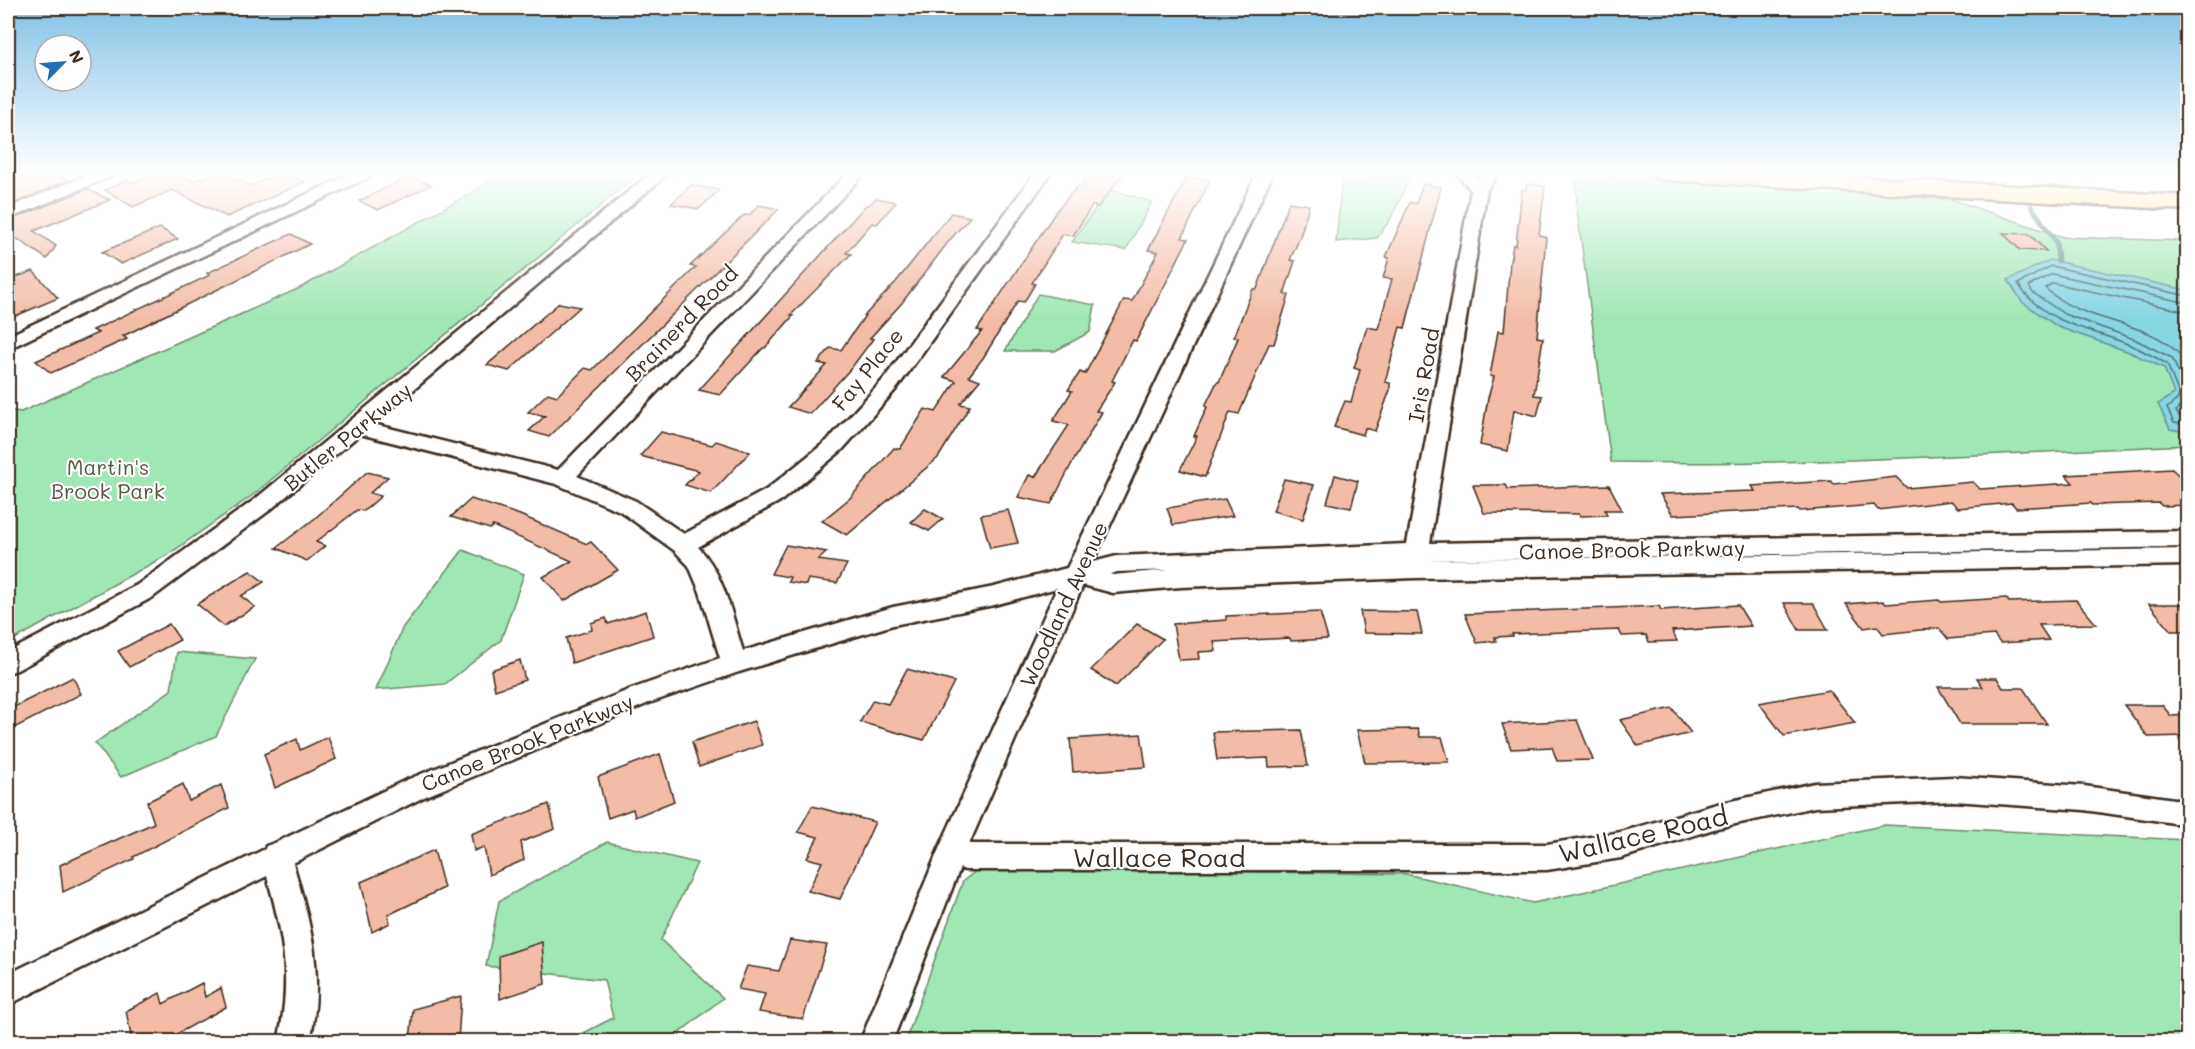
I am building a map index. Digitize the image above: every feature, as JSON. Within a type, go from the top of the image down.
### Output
[{"type":"street","points":[[8,343],[262,222]]},
{"type":"street","name":"Butler Parkway","points":[[8,663],[145,591],[262,505],[603,222]]},
{"type":"street","name":"Brainerd Road","points":[[562,478],[810,222]]},
{"type":"street","name":"Fay Place","points":[[683,545],[774,495],[835,445],[890,384],[1008,222]]},
{"type":"street","name":"Woodland Avenue","points":[[876,1041],[952,851],[1055,618],[1078,575],[1088,548],[1242,222]]},
{"type":"street","name":"Iris Road","points":[[1416,561],[1476,222]]},
{"type":"street","points":[[358,427],[562,478],[628,506],[683,545],[699,562],[712,592],[734,663]]},
{"type":"street","name":"Canoe Brook Parkway","points":[[8,990],[276,855],[414,789],[640,696],[734,663],[893,616],[994,596],[1078,575],[1113,584],[1416,561],[2187,539]]},
{"type":"street","name":"Canoe Brook Parkway","points":[[1416,561],[2187,557]]},
{"type":"street","name":"Wallace Road","points":[[952,851],[965,857],[1547,857],[1621,845],[1717,816],[1815,795],[1954,789],[2084,798],[2187,813]]},
{"type":"street","points":[[276,855],[300,946],[304,979],[300,1019],[294,1041]]},
{"type":"green space","name":"Martin's Brook Park","points":[[419,222],[581,222],[253,495],[169,554],[8,643],[8,410],[21,412],[302,287]]},
{"type":"green space","points":[[1086,222],[1141,222],[1126,250],[1072,242]]},
{"type":"green space","points":[[1338,222],[1388,222],[1377,238],[1336,242]]},
{"type":"green space","points":[[1578,222],[2018,222],[2063,237],[2187,241],[2187,445],[1827,461],[1611,462]]},
{"type":"green space","points":[[1038,294],[1095,305],[1090,332],[1055,351],[1005,351]]},
{"type":"green space","points":[[463,550],[524,574],[501,640],[445,684],[376,690],[403,627]]},
{"type":"green space","points":[[177,652],[255,659],[216,736],[121,777],[95,743],[171,690]]},
{"type":"green space","points":[[1885,825],[2187,840],[2187,1041],[905,1042],[963,881],[985,864],[1406,874],[1533,903]]},
{"type":"green space","points":[[607,842],[697,863],[661,940],[723,998],[669,1041],[568,1041],[613,1018],[604,980],[486,966],[499,901]]},
{"type":"water","points":[[2050,260],[2187,290],[2187,432],[2170,429],[2158,404],[2174,394],[2164,368],[2129,352],[2058,327],[2022,302],[2008,280]]},
{"type":"building","points":[[8,222],[56,222],[34,231],[56,246],[47,259],[16,238],[8,241]]},
{"type":"building","points":[[737,222],[766,222],[549,437],[529,431],[545,416],[528,412],[548,393],[557,396],[585,368],[592,370],[696,267],[690,266]]},
{"type":"building","points":[[851,222],[879,222],[872,223],[846,253],[851,254],[791,315],[793,316],[765,348],[720,395],[699,390]]},
{"type":"building","points":[[944,222],[966,222],[901,304],[870,338],[873,339],[852,367],[810,414],[788,407],[827,365],[818,363],[830,348],[841,350],[866,314],[896,282]]},
{"type":"building","points":[[1049,222],[1082,222],[1073,236],[1063,234],[1032,283],[1035,284],[1024,302],[1018,301],[983,358],[969,376],[980,380],[960,404],[970,406],[938,458],[847,535],[822,521],[850,498],[894,448],[900,449],[925,409],[936,412],[956,381],[944,377],[982,331],[977,330]]},
{"type":"building","points":[[1163,222],[1190,222],[1182,238],[1188,239],[1136,341],[1133,340],[1112,381],[1115,382],[1096,411],[1102,412],[1051,504],[1018,497],[1029,475],[1035,477],[1069,425],[1053,421],[1072,391],[1068,390],[1080,372],[1085,374],[1124,300],[1132,301],[1158,252],[1148,250]]},
{"type":"building","points":[[1282,222],[1304,222],[1290,260],[1295,261],[1284,294],[1289,295],[1274,344],[1269,344],[1239,414],[1230,412],[1205,477],[1180,470],[1197,436],[1194,436],[1207,407],[1205,406],[1219,382],[1238,338],[1234,337],[1253,289],[1257,289]]},
{"type":"building","points":[[1401,222],[1432,222],[1405,328],[1400,327],[1385,382],[1390,383],[1390,390],[1375,431],[1365,428],[1363,435],[1334,427],[1345,401],[1351,402],[1360,370],[1354,368],[1367,327],[1378,329],[1392,279],[1383,278],[1389,258],[1386,257]]},
{"type":"building","points":[[1518,222],[1541,222],[1539,235],[1546,237],[1537,337],[1543,338],[1534,395],[1542,396],[1537,416],[1514,410],[1508,451],[1480,445],[1494,377],[1490,376],[1498,331],[1504,332],[1510,262],[1513,245],[1516,245]]},
{"type":"building","points":[[160,228],[178,239],[121,264],[102,252]]},
{"type":"building","points":[[2003,233],[2029,234],[2046,251],[2020,250]]},
{"type":"building","points":[[291,234],[310,244],[123,336],[127,339],[51,373],[36,361],[98,333],[93,330]]},
{"type":"building","points":[[33,271],[58,298],[8,319],[8,280]]},
{"type":"building","points":[[559,303],[580,307],[509,371],[487,365]]},
{"type":"building","points":[[661,432],[712,445],[716,441],[750,452],[711,493],[685,485],[699,471],[640,456]]},
{"type":"building","points":[[2172,469],[2187,483],[2187,505],[2162,506],[2159,503],[2092,505],[2091,503],[2016,508],[2012,503],[1958,508],[1951,501],[1878,510],[1874,505],[1800,511],[1798,509],[1673,515],[1660,494],[1755,491],[1752,486],[1831,481],[1834,484],[1896,477],[1907,488],[1973,482],[1980,489],[2073,483],[2066,475]]},
{"type":"building","points":[[367,472],[388,477],[370,493],[381,496],[364,511],[357,510],[316,542],[325,546],[307,561],[276,548],[314,519]]},
{"type":"building","points":[[1335,475],[1358,481],[1351,508],[1327,503]]},
{"type":"building","points":[[1284,479],[1314,485],[1303,519],[1273,511]]},
{"type":"building","points":[[1473,485],[1506,485],[1508,489],[1609,485],[1622,510],[1605,510],[1607,515],[1580,516],[1579,514],[1484,513]]},
{"type":"building","points":[[471,499],[520,515],[587,544],[591,542],[618,570],[564,601],[543,577],[572,561],[493,526],[490,529],[451,517]]},
{"type":"building","points":[[1225,499],[1233,516],[1173,525],[1167,508]]},
{"type":"building","points":[[925,509],[943,519],[929,531],[911,522]]},
{"type":"building","points":[[1008,510],[1018,543],[990,548],[981,515]]},
{"type":"building","points":[[786,545],[827,552],[818,560],[847,564],[837,583],[808,579],[806,585],[788,582],[790,577],[771,574]]},
{"type":"building","points":[[250,571],[264,582],[241,596],[255,607],[224,626],[197,604]]},
{"type":"building","points":[[2006,598],[2009,602],[2076,600],[2096,624],[2039,625],[2049,640],[2000,643],[1994,635],[1948,639],[1939,628],[1883,634],[1877,626],[1864,628],[1846,604],[1883,601],[1886,604]]},
{"type":"building","points":[[1784,603],[1813,603],[1828,630],[1799,630]]},
{"type":"building","points":[[2149,604],[2187,604],[2187,631],[2171,631]]},
{"type":"building","points":[[1738,605],[1751,626],[1672,631],[1677,641],[1649,642],[1646,635],[1622,636],[1619,630],[1512,634],[1513,636],[1495,637],[1496,641],[1477,643],[1465,614],[1659,606],[1661,610]]},
{"type":"building","points":[[646,611],[653,636],[572,663],[566,638],[592,630],[591,623],[606,618],[608,624]]},
{"type":"building","points":[[1360,611],[1417,612],[1422,634],[1364,633]]},
{"type":"building","points":[[1320,612],[1328,639],[1291,641],[1290,638],[1214,642],[1216,651],[1198,652],[1199,659],[1179,660],[1173,624],[1226,620],[1226,616]]},
{"type":"building","points":[[169,624],[180,640],[129,667],[118,651]]},
{"type":"building","points":[[1137,624],[1163,639],[1116,686],[1091,670]]},
{"type":"building","points":[[520,660],[525,680],[495,690],[491,670]]},
{"type":"building","points":[[907,669],[954,682],[924,740],[860,722],[873,700],[888,704]]},
{"type":"building","points":[[73,677],[81,694],[12,729],[8,710]]},
{"type":"building","points":[[1977,678],[1997,678],[2003,688],[2023,688],[2047,724],[1960,724],[1938,687],[1983,687]]},
{"type":"building","points":[[1829,690],[1855,723],[1784,736],[1759,703]]},
{"type":"building","points":[[2124,705],[2162,705],[2171,716],[2187,715],[2187,736],[2148,737]]},
{"type":"building","points":[[1672,708],[1691,733],[1638,746],[1620,720]]},
{"type":"building","points":[[1577,720],[1593,760],[1557,761],[1552,747],[1511,749],[1502,724]]},
{"type":"building","points":[[754,721],[762,745],[699,767],[692,742]]},
{"type":"building","points":[[1418,729],[1420,737],[1442,737],[1449,762],[1365,763],[1357,730]]},
{"type":"building","points":[[1301,730],[1308,766],[1269,767],[1268,758],[1217,760],[1213,732]]},
{"type":"building","points":[[1141,734],[1146,767],[1073,772],[1070,739]]},
{"type":"building","points":[[328,737],[336,759],[275,788],[264,754],[297,739],[300,750]]},
{"type":"building","points":[[660,754],[674,801],[635,817],[633,809],[608,818],[598,777]]},
{"type":"building","points":[[183,784],[189,801],[221,785],[229,808],[133,857],[134,859],[63,892],[60,865],[154,823],[147,802]]},
{"type":"building","points":[[549,804],[555,829],[521,842],[524,860],[489,875],[484,847],[474,851],[471,834]]},
{"type":"building","points":[[812,806],[875,822],[840,899],[808,891],[822,862],[807,858],[818,837],[798,832]]},
{"type":"building","points":[[434,850],[444,888],[388,915],[390,923],[372,932],[361,882]]},
{"type":"building","points":[[790,940],[827,945],[803,1019],[759,1012],[765,994],[738,989],[747,966],[779,971]]},
{"type":"building","points":[[542,942],[545,984],[500,999],[499,956]]},
{"type":"building","points":[[202,983],[205,997],[221,988],[226,1007],[164,1041],[132,1041],[126,1011],[160,993],[163,1004]]},
{"type":"building","points":[[461,996],[458,1041],[410,1041],[413,1009]]},
{"type":"waterway","points":[[2042,222],[2056,242],[2058,261]]}]
